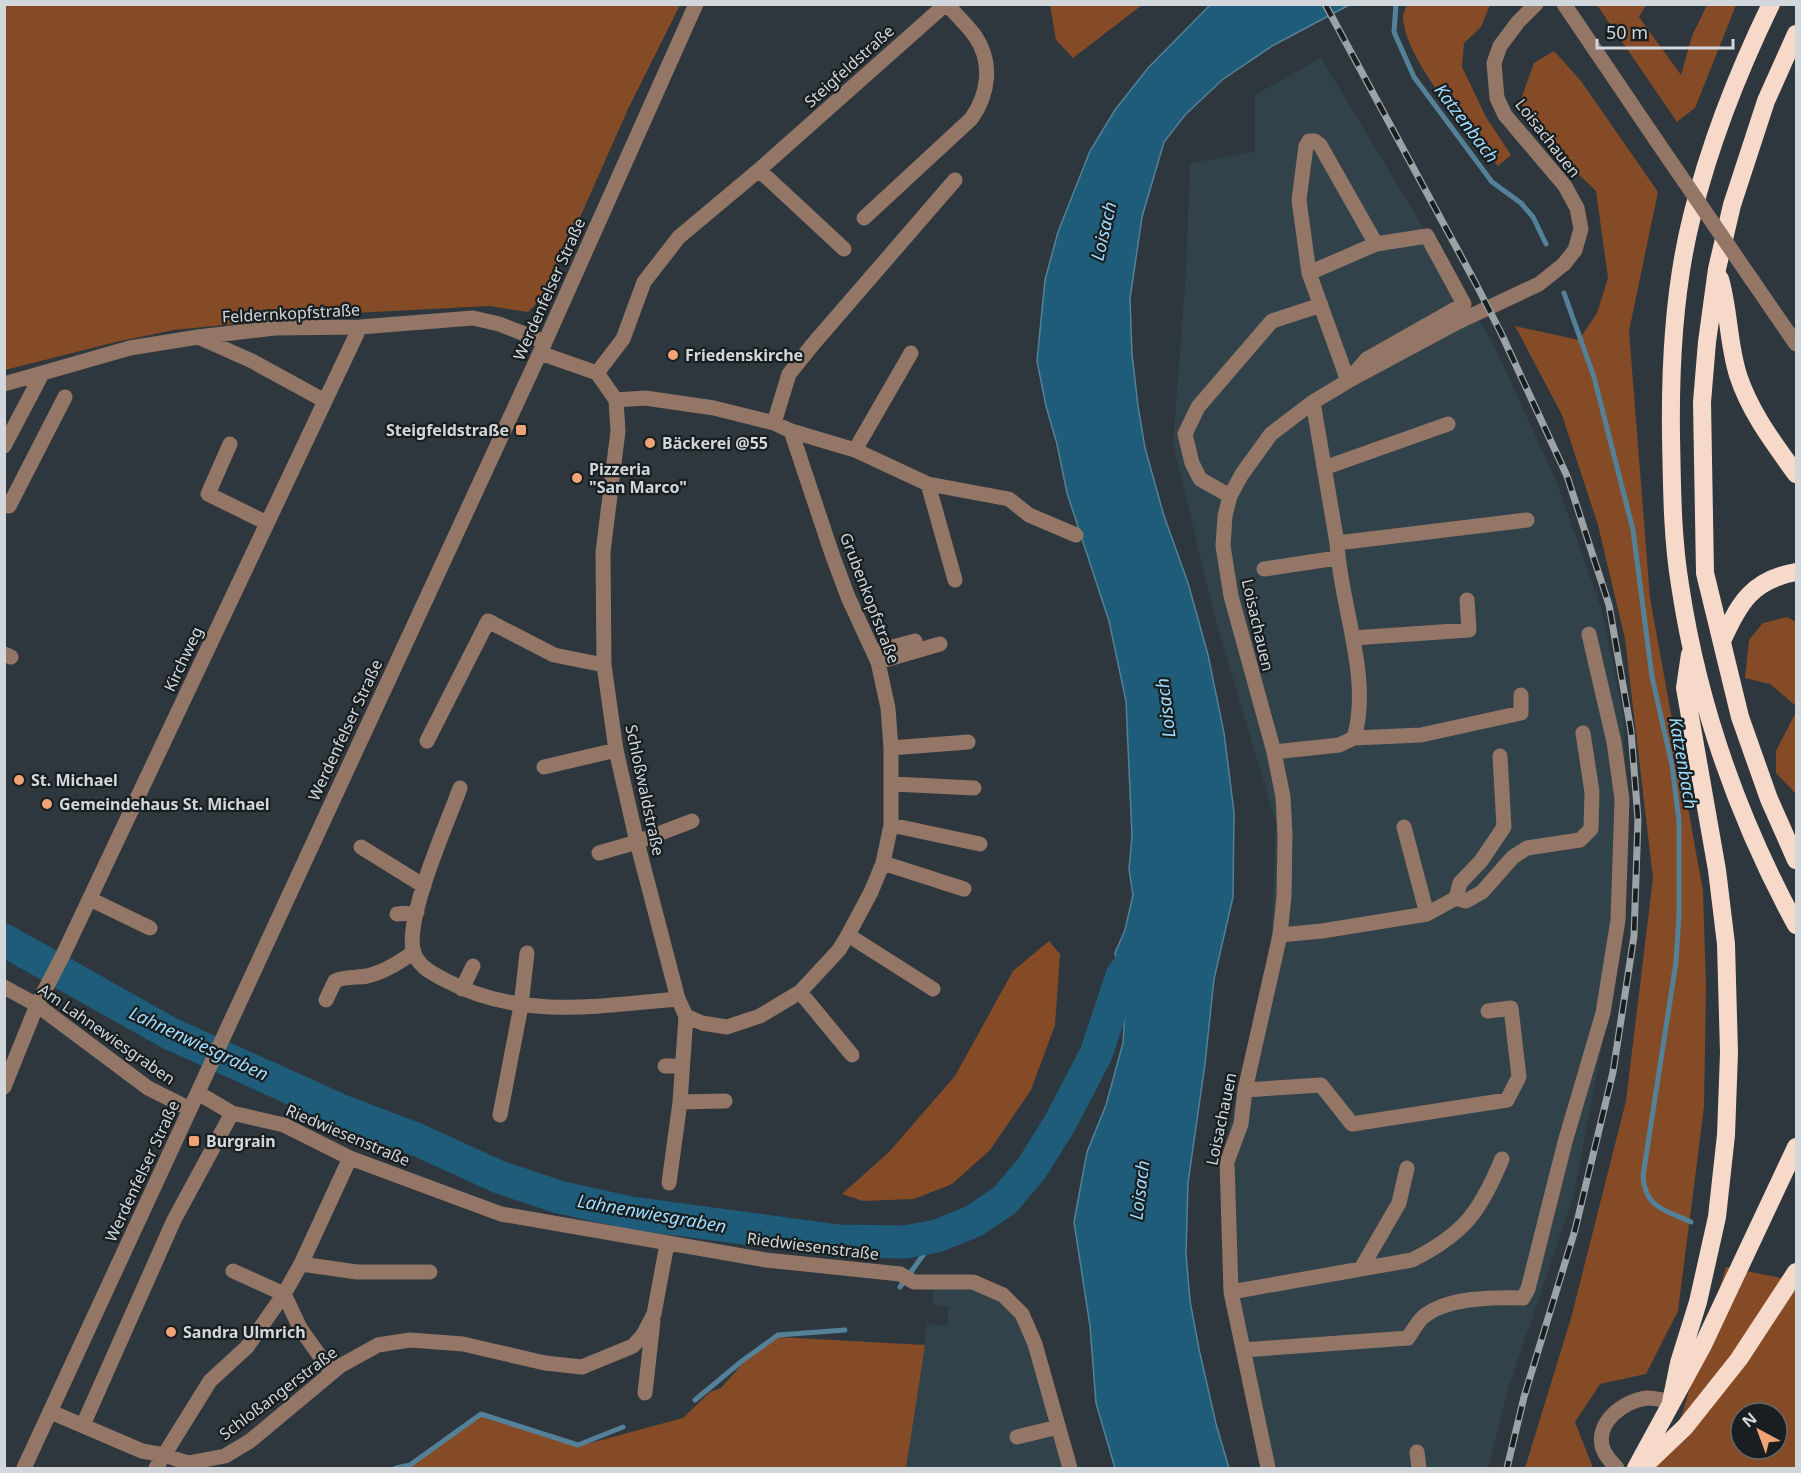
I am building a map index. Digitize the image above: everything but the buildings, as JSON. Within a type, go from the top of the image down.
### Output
[{"type":"highway","points":[[1772,4],[1739,76],[1707,158],[1691,219],[1677,294],[1670,397],[1672,496],[1679,583],[1691,646],[1712,726],[1740,810],[1770,877],[1797,926]]},
{"type":"highway","points":[[1797,34],[1766,102],[1732,205],[1717,269],[1702,402],[1706,573],[1740,717],[1769,799],[1797,860]]},
{"type":"highway","points":[[1717,269],[1725,294],[1737,374],[1747,400],[1767,435],[1797,474]]},
{"type":"highway","points":[[1722,641],[1737,609],[1752,592],[1767,581],[1784,574],[1797,572]]},
{"type":"highway","points":[[1671,1402],[1679,1363],[1698,1302],[1717,1217],[1726,1135],[1729,1065],[1726,944],[1706,801],[1685,688],[1691,646]]},
{"type":"highway","points":[[1636,1468],[1703,1345],[1797,1147]]},
{"type":"highway","points":[[1642,1468],[1685,1427],[1739,1359],[1797,1272]]},
{"type":"street","name":"Werdenfelser Straße","points":[[24,1468],[543,348],[696,4]]},
{"type":"street","name":"Steigfeldstraße","points":[[597,373],[623,339],[644,282],[679,237],[759,170],[946,4]]},
{"type":"street","points":[[864,218],[971,119],[980,106],[986,88],[986,59],[975,36],[946,4]]},
{"type":"street","name":"Loisachauen","points":[[1268,1468],[1231,1292],[1227,1162],[1241,1124],[1245,1090],[1280,935],[1284,896],[1285,835],[1283,796],[1274,752],[1231,596],[1223,546],[1225,516],[1230,496],[1242,474],[1271,434],[1313,402],[1458,322],[1539,284],[1564,264],[1575,250],[1581,229],[1577,208],[1565,186],[1505,115],[1497,98],[1494,63],[1500,46],[1518,22],[1536,4]]},
{"type":"street","points":[[1564,4],[1797,344]]},
{"type":"street","points":[[1348,381],[1309,273],[1299,200],[1306,146],[1309,141],[1316,141],[1320,145],[1376,244]]},
{"type":"street","points":[[759,170],[844,249]]},
{"type":"street","points":[[774,423],[789,374],[955,180]]},
{"type":"street","points":[[1309,273],[1376,244],[1427,236],[1464,304],[1367,358],[1348,381]]},
{"type":"street","points":[[1230,496],[1200,479],[1192,463],[1185,434],[1198,407],[1272,321],[1321,305]]},
{"type":"street","name":"Feldernkopfstraße","points":[[4,384],[130,348],[198,337],[275,328],[360,327],[473,318],[499,324],[597,373]]},
{"type":"street","name":"Kirchweg","points":[[4,1087],[37,1005],[90,899],[360,327]]},
{"type":"street","points":[[198,337],[252,361],[325,401]]},
{"type":"street","points":[[855,450],[911,353]]},
{"type":"street","points":[[597,373],[616,400],[645,398],[714,408],[774,423],[791,431],[855,450],[928,484],[1009,500],[1029,515],[1077,535]]},
{"type":"street","points":[[4,446],[42,374]]},
{"type":"street","points":[[4,504],[9,506],[65,397]]},
{"type":"street","name":"Schloßwaldstraße","points":[[616,400],[618,430],[603,552],[603,665],[616,750],[637,842],[678,999],[686,1016],[680,1102],[669,1183]]},
{"type":"street","points":[[1313,402],[1353,638],[1360,701],[1360,719],[1354,738]]},
{"type":"street","points":[[1324,468],[1448,424]]},
{"type":"street","name":"Grubenkopfstraße","points":[[686,1016],[702,1023],[727,1027],[760,1016],[800,992],[838,950],[848,935],[871,892],[883,863],[891,825],[893,784],[888,708],[876,657],[848,597],[791,431]]},
{"type":"street","points":[[230,444],[208,494],[267,523]]},
{"type":"street","points":[[928,484],[955,580]]},
{"type":"street","points":[[1264,569],[1337,550],[1527,519]]},
{"type":"street","points":[[1353,638],[1468,630],[1467,600]]},
{"type":"street","points":[[427,741],[488,621],[554,655],[603,665]]},
{"type":"street","points":[[1242,1350],[1408,1338],[1422,1318],[1443,1306],[1470,1300],[1523,1298],[1528,1289],[1565,1142],[1603,1013],[1617,920],[1622,799],[1614,742],[1589,634]]},
{"type":"street","points":[[876,657],[924,638]]},
{"type":"street","points":[[876,657],[940,644]]},
{"type":"street","points":[[1274,752],[1339,745],[1354,738],[1421,735],[1521,713],[1521,695]]},
{"type":"street","points":[[1280,935],[1322,931],[1427,914],[1456,898],[1466,901],[1482,892],[1513,857],[1527,848],[1580,840],[1591,829],[1592,792],[1582,733]]},
{"type":"street","points":[[891,748],[968,742]]},
{"type":"street","points":[[544,767],[616,750]]},
{"type":"street","points":[[1456,898],[1460,883],[1481,861],[1504,827],[1500,756]]},
{"type":"street","points":[[893,784],[974,788]]},
{"type":"street","points":[[460,788],[424,886],[412,933],[414,952],[425,969],[462,989],[521,1006],[549,1009],[678,999]]},
{"type":"street","points":[[599,853],[637,842],[692,821]]},
{"type":"street","points":[[891,825],[980,844]]},
{"type":"street","points":[[1404,827],[1427,914]]},
{"type":"street","points":[[361,847],[424,886]]},
{"type":"street","points":[[883,863],[964,889]]},
{"type":"street","points":[[90,899],[150,928]]},
{"type":"street","points":[[397,914],[417,912]]},
{"type":"street","points":[[848,935],[933,989]]},
{"type":"street","points":[[326,1000],[335,981],[343,977],[367,976],[385,970],[414,952]]},
{"type":"street","points":[[500,1115],[521,1006],[527,953]]},
{"type":"street","points":[[462,989],[473,966]]},
{"type":"street","name":"Am Lahnewiesgraben","points":[[4,987],[37,1005],[148,1088],[190,1109]]},
{"type":"street","points":[[800,992],[852,1055]]},
{"type":"street","points":[[1245,1090],[1321,1085],[1352,1124],[1507,1100],[1520,1077],[1511,1008],[1488,1011]]},
{"type":"street","points":[[665,1066],[682,1066]]},
{"type":"street","name":"Riedwiesenstraße","points":[[198,1093],[232,1113],[284,1125],[350,1158],[501,1214],[766,1260],[907,1278],[973,1282],[1004,1295],[1022,1314],[1035,1344],[1070,1468]]},
{"type":"street","points":[[680,1102],[725,1101]]},
{"type":"street","points":[[83,1425],[174,1221],[232,1113]]},
{"type":"street","points":[[160,1462],[210,1381],[247,1347],[284,1294],[301,1264],[350,1158]]},
{"type":"street","points":[[1231,1292],[1362,1267],[1412,1260],[1439,1246],[1460,1230],[1488,1192],[1502,1159]]},
{"type":"street","points":[[1362,1267],[1400,1203],[1407,1168]]},
{"type":"street","name":"Schloßangerstraße","points":[[51,1412],[142,1451],[160,1462],[188,1463],[225,1456],[250,1441],[340,1366],[378,1345],[410,1340],[463,1344],[545,1363],[582,1367],[633,1346],[643,1335],[654,1314],[667,1244]]},
{"type":"street","points":[[301,1264],[357,1272],[430,1272]]},
{"type":"street","points":[[233,1271],[284,1294],[300,1328],[332,1373]]},
{"type":"street","points":[[645,1393],[654,1314]]},
{"type":"street","points":[[1617,1468],[1604,1451],[1601,1441],[1608,1421],[1618,1410],[1637,1400],[1656,1398],[1671,1402]]},
{"type":"street","points":[[1017,1437],[1058,1427]]},
{"type":"street","points":[[1417,1452],[1419,1468]]},
{"type":"shaded area","points":[[5,4],[680,5],[628,109],[546,294],[528,312],[489,306],[334,314],[174,330],[5,370]]},
{"type":"shaded area","points":[[1050,4],[1142,5],[1073,58],[1056,40]]},
{"type":"shaded area","points":[[1407,5],[1490,5],[1481,27],[1464,43],[1462,67],[1486,117],[1511,155],[1498,166],[1440,95],[1414,53],[1406,34],[1403,17]]},
{"type":"shaded area","points":[[1597,5],[1646,5],[1639,17],[1681,75],[1692,36],[1707,5],[1736,5],[1695,108],[1677,122]]},
{"type":"shaded area","points":[[1554,51],[1581,81],[1658,192],[1629,331],[1650,598],[1703,891],[1706,988],[1704,1107],[1678,1311],[1646,1374],[1600,1384],[1575,1422],[1593,1468],[1525,1468],[1571,1318],[1626,1101],[1653,878],[1625,639],[1598,525],[1562,415],[1515,326],[1579,340],[1597,313],[1608,278],[1596,191],[1553,150],[1520,102],[1534,63]]},
{"type":"shaded area","points":[[1321,58],[1493,343],[1557,483],[1601,608],[1623,716],[1629,841],[1625,923],[1574,1194],[1509,1386],[1488,1468],[1263,1468],[1226,1290],[1222,1161],[1271,947],[1276,823],[1215,618],[1173,444],[1186,273],[1190,163],[1255,152],[1255,95]]},
{"type":"shaded area","points":[[1787,617],[1796,622],[1796,706],[1770,684],[1745,678],[1749,640],[1763,623]]},
{"type":"shaded area","points":[[1796,712],[1796,794],[1776,773],[1776,751]]},
{"type":"shaded area","points":[[1049,941],[1060,954],[1055,1025],[1031,1090],[990,1150],[952,1184],[914,1199],[863,1201],[842,1194],[889,1152],[955,1076],[1013,971]]},
{"type":"shaded area","points":[[1726,1267],[1796,1281],[1796,1468],[1656,1468],[1682,1414]]},
{"type":"shaded area","points":[[934,1285],[974,1285],[1001,1297],[1018,1315],[1068,1468],[906,1468],[927,1324],[947,1326],[949,1307],[932,1305]]},
{"type":"shaded area","points":[[778,1337],[925,1345],[906,1468],[399,1468],[410,1466],[481,1416],[579,1446],[683,1418],[710,1392],[721,1388],[744,1362]]},
{"type":"water","name":"Loisach","points":[[1210,5],[1349,5],[1272,46],[1222,80],[1185,115],[1164,142],[1142,217],[1130,299],[1132,354],[1138,406],[1145,448],[1164,516],[1188,583],[1208,655],[1224,733],[1234,812],[1233,897],[1214,979],[1205,1064],[1188,1183],[1186,1254],[1190,1301],[1199,1349],[1216,1424],[1229,1468],[1115,1468],[1096,1403],[1090,1326],[1074,1222],[1087,1152],[1106,1105],[1123,1043],[1126,995],[1115,953],[1125,930],[1133,895],[1129,869],[1132,836],[1126,701],[1109,621],[1067,493],[1037,361],[1045,280],[1058,232],[1090,151],[1115,110],[1148,68]]},
{"type":"waterway","name":"Katzenbach","points":[[1396,4],[1394,32],[1414,77],[1492,182],[1521,203],[1533,217],[1546,244]]},
{"type":"waterway","name":"Katzenbach","points":[[1564,293],[1594,377],[1633,530],[1652,677],[1672,765],[1679,821],[1679,915],[1676,962],[1643,1176],[1645,1187],[1652,1201],[1665,1211],[1691,1222]]},
{"type":"waterway","name":"Lahnenwiesgraben","points":[[4,940],[169,1033],[342,1111],[418,1140],[499,1177],[559,1197],[631,1213],[839,1241],[905,1242],[937,1236],[974,1221],[1005,1200],[1032,1168],[1060,1123],[1096,1054],[1122,976],[1149,940]]},
{"type":"waterway","points":[[900,1287],[937,1236]]},
{"type":"waterway","points":[[695,1400],[778,1335],[845,1330]]},
{"type":"waterway","points":[[396,1468],[410,1465],[481,1414],[578,1445],[623,1427]]},
{"type":"railway","points":[[1325,4],[1476,284],[1567,476],[1609,605],[1631,731],[1638,819],[1634,936],[1613,1072],[1575,1230],[1524,1397],[1507,1468]]},
{"type":"place","name":"Friedenskirche","points":[[673,355]]},
{"type":"place","name":"Steigfeldstraße","points":[[521,430]]},
{"type":"place","name":"Bäckerei @55","points":[[650,443]]},
{"type":"place","name":"Pizzeria \"San Marco\"","points":[[577,478]]},
{"type":"place","name":"St. Michael","points":[[19,780]]},
{"type":"place","name":"Gemeindehaus St. Michael","points":[[47,804]]},
{"type":"place","name":"Burgrain","points":[[194,1141]]},
{"type":"place","name":"Sandra Ulmrich","points":[[171,1332]]}]
